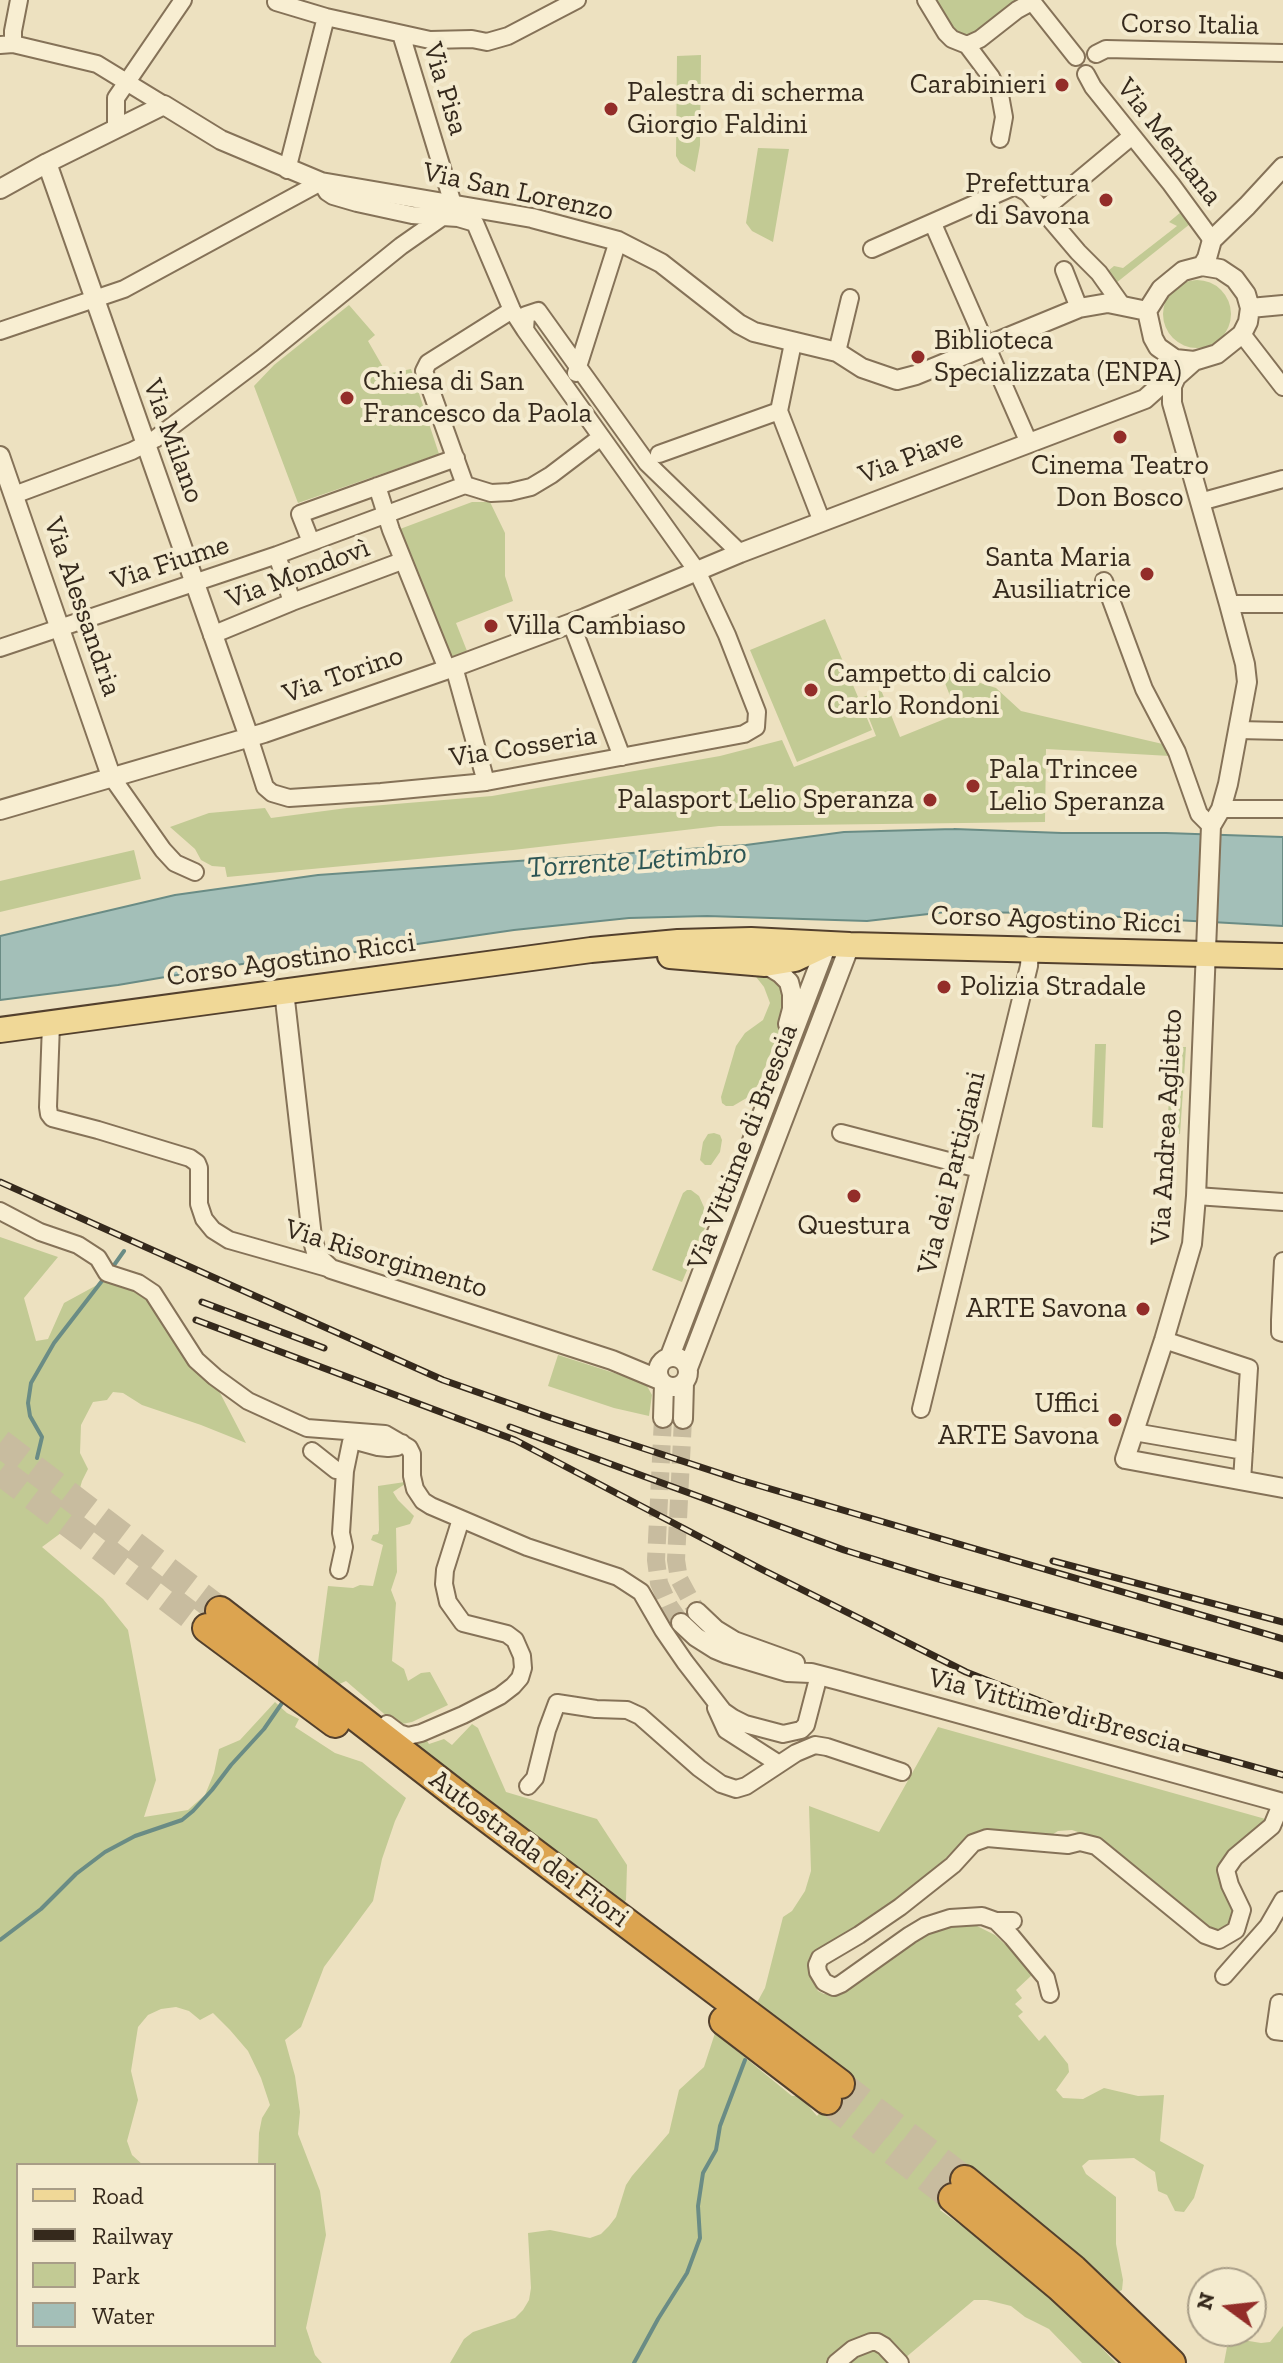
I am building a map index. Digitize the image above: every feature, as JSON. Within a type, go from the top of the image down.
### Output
[{"type":"highway","name":"Autostrada dei Fiori","points":[[214,1620],[834,2092]]},
{"type":"highway","points":[[1142,2363],[959,2189],[1073,2269],[1171,2363]]},
{"type":"main road","name":"Corso Agostino Ricci","points":[[0,1030],[591,950],[678,942],[751,940],[1030,949],[1206,944],[1283,956]]},
{"type":"main road","name":"Corso Agostino Ricci","points":[[591,950],[765,964],[795,959],[838,945]]},
{"type":"street","points":[[7,44],[19,0]]},
{"type":"street","points":[[116,127],[116,98],[183,0]]},
{"type":"street","points":[[928,1],[946,33],[967,45],[991,77],[1000,95],[1004,117],[1000,139]]},
{"type":"street","points":[[276,2],[326,17],[430,40],[472,39],[487,42],[508,36],[570,4]]},
{"type":"street","points":[[967,45],[1028,4],[1034,4],[1076,57],[1077,68],[1086,74],[1098,68],[1096,54],[1086,50],[1076,57]]},
{"type":"street","points":[[287,170],[326,17]]},
{"type":"street","name":"Via Pisa","points":[[401,34],[447,211]]},
{"type":"street","name":"Via San Lorenzo","points":[[7,44],[97,64],[221,140],[321,182],[447,211],[532,218],[618,241],[661,263],[739,324],[754,332],[837,352],[862,368],[897,380],[1079,308],[1121,304]]},
{"type":"street","name":"Corso Italia","points":[[1096,54],[1106,49],[1283,53]]},
{"type":"street","name":"Via Mentana","points":[[1086,74],[1212,240]]},
{"type":"street","points":[[0,189],[164,105]]},
{"type":"street","points":[[1042,211],[1132,136]]},
{"type":"street","name":"Via Milano","points":[[47,163],[249,737]]},
{"type":"street","points":[[1202,266],[1212,240],[1283,167]]},
{"type":"street","points":[[0,331],[124,289],[321,182]]},
{"type":"street","points":[[872,249],[1015,186],[1028,193],[1099,273],[1121,304],[1147,311]]},
{"type":"street","points":[[14,495],[145,445],[261,359],[447,211],[475,223],[512,310],[697,571]]},
{"type":"street","points":[[933,224],[1029,443]]},
{"type":"street","points":[[570,395],[618,241]]},
{"type":"street","points":[[1202,266],[1220,269],[1235,279],[1246,294],[1250,308],[1242,334],[1217,354],[1185,360],[1158,347],[1147,311],[1161,289],[1183,271],[1202,266]]},
{"type":"street","points":[[1064,270],[1079,308]]},
{"type":"street","points":[[837,352],[850,298]]},
{"type":"street","points":[[1250,308],[1283,305]]},
{"type":"street","points":[[512,310],[428,363],[424,371],[465,485],[491,493],[531,487],[601,437]]},
{"type":"street","points":[[525,330],[526,315],[538,311],[647,463],[740,553]]},
{"type":"street","points":[[1242,334],[1283,387]]},
{"type":"street","points":[[793,343],[779,411],[822,522]]},
{"type":"street","points":[[1104,581],[1144,689],[1177,752],[1199,814],[1211,826],[1221,809],[1247,682],[1229,604],[1172,403],[1172,386],[1185,360]]},
{"type":"street","name":"Via Piave","points":[[1145,399],[1185,360]]},
{"type":"street","name":"Via Piave","points":[[697,571],[1145,399],[1172,403]]},
{"type":"street","points":[[659,454],[779,411]]},
{"type":"street","name":"Via Alessandria","points":[[0,456],[111,776]]},
{"type":"street","points":[[311,542],[300,514],[456,458]]},
{"type":"street","points":[[1200,502],[1283,479]]},
{"type":"street","name":"Via Fiume","points":[[0,648],[277,555],[465,485]]},
{"type":"street","points":[[377,486],[402,561],[450,668],[486,782]]},
{"type":"street","points":[[277,555],[292,602]]},
{"type":"street","name":"Via Mondovì","points":[[212,635],[402,561]]},
{"type":"street","name":"Via Torino","points":[[0,810],[249,737],[450,668],[697,571]]},
{"type":"street","name":"Via Cosseria","points":[[249,737],[265,787],[272,793],[289,798],[486,782],[749,733],[758,722],[755,706],[697,571]]},
{"type":"street","points":[[1229,604],[1283,604]]},
{"type":"street","points":[[571,623],[622,757]]},
{"type":"street","points":[[1238,730],[1283,731]]},
{"type":"street","points":[[111,776],[163,850],[175,863],[195,872]]},
{"type":"street","points":[[1221,809],[1283,809]]},
{"type":"street","name":"Via Andrea Aglietto","points":[[1211,826],[1192,1244],[1125,1459],[1242,1481]]},
{"type":"street","name":"Via Vittime di Brescia","points":[[666,1358],[779,1070],[838,945]]},
{"type":"street","name":"Via Vittime di Brescia","points":[[683,1419],[686,1375],[838,945]]},
{"type":"street","name":"Via dei Partigiani","points":[[921,1409],[1029,966],[1030,949]]},
{"type":"street","name":"Via Vittime di Brescia","points":[[765,964],[789,982],[792,994],[792,1009],[778,1055],[779,1070]]},
{"type":"street","points":[[284,991],[312,1237],[317,1256],[331,1269]]},
{"type":"street","name":"Via Risorgimento","points":[[51,1024],[48,1107],[52,1118],[197,1163],[199,1204],[204,1219],[213,1230],[229,1240],[331,1269],[612,1360],[662,1382]]},
{"type":"street","points":[[841,1133],[979,1169]]},
{"type":"street","points":[[1196,1196],[1283,1202]]},
{"type":"street","points":[[0,1211],[40,1232],[78,1245],[98,1258],[107,1273],[138,1283],[153,1293],[196,1360],[248,1401],[307,1428],[376,1433],[402,1443],[412,1454],[415,1489],[423,1501],[527,1547],[618,1577],[641,1592],[667,1637],[723,1711],[745,1724],[783,1734],[795,1732],[806,1725],[815,1674]]},
{"type":"street","points":[[1283,1261],[1280,1320],[1280,1332],[1283,1333]]},
{"type":"street","points":[[1164,1340],[1249,1368],[1242,1481],[1283,1488]]},
{"type":"street","points":[[662,1382],[676,1387],[686,1375],[679,1357],[666,1358],[658,1370],[662,1382],[663,1418]]},
{"type":"street","name":"Via Risorgimento","points":[[612,1360],[666,1358]]},
{"type":"street","points":[[1134,1432],[1244,1451]]},
{"type":"street","points":[[339,1570],[344,1547],[341,1533],[345,1471],[351,1442],[388,1448],[402,1443]]},
{"type":"street","points":[[312,1451],[336,1470],[345,1471]]},
{"type":"street","points":[[351,1695],[399,1733],[408,1736],[463,1715],[500,1696],[520,1678],[522,1656],[515,1640],[507,1634],[463,1623],[448,1602],[445,1570],[461,1519]]},
{"type":"street","name":"Via Vittime di Brescia","points":[[697,1612],[716,1630],[734,1641],[791,1660],[815,1674]]},
{"type":"street","name":"Via Vittime di Brescia","points":[[681,1623],[715,1649],[787,1672],[815,1674],[1283,1802]]},
{"type":"street","points":[[712,1697],[726,1730],[779,1764]]},
{"type":"street","points":[[528,1786],[535,1778],[557,1703],[627,1710],[640,1716],[699,1768],[721,1784],[736,1789],[815,1745],[902,1772]]},
{"type":"street","points":[[1050,1994],[1046,1978],[1005,1921],[982,1916],[950,1918],[925,1926],[834,1987],[824,1982],[817,1965],[820,1958],[900,1907],[953,1865],[973,1843],[987,1838],[1068,1845],[1080,1842],[1096,1846],[1205,1935],[1219,1940],[1236,1930],[1242,1910],[1226,1870],[1235,1857],[1272,1826],[1283,1802]]},
{"type":"street","points":[[1224,1976],[1268,1926],[1283,1900]]},
{"type":"street","points":[[1279,2003],[1275,2031],[1283,2032]]},
{"type":"street","points":[[836,2363],[853,2349],[877,2342],[900,2363]]},
{"type":"green space","points":[[937,0],[1015,0],[965,39],[955,36],[935,3]]},
{"type":"green space","points":[[701,55],[700,145],[695,172],[680,163],[676,156],[677,56]]},
{"type":"green space","points":[[758,148],[789,149],[773,242],[752,231],[746,223]]},
{"type":"green space","points":[[1181,212],[1190,224],[1116,283],[1108,271],[1114,266],[1123,268],[1177,226],[1169,222]]},
{"type":"green space","points":[[1197,280],[1221,290],[1231,314],[1221,338],[1197,348],[1173,338],[1163,314],[1173,290]]},
{"type":"green space","points":[[349,305],[375,335],[368,341],[387,374],[411,369],[439,454],[298,503],[254,386],[274,365]]},
{"type":"green space","points":[[472,502],[490,502],[505,533],[505,576],[513,601],[456,623],[467,651],[451,657],[400,529]]},
{"type":"green space","name":"Campetto di calcio Carlo Rondoni","points":[[825,619],[872,730],[797,762],[750,650]]},
{"type":"green space","points":[[940,670],[996,688],[1021,711],[1167,745],[1170,756],[1046,749],[1045,822],[719,826],[513,850],[227,877],[225,867],[212,866],[201,860],[195,849],[170,827],[209,813],[265,808],[271,818],[347,808],[492,796],[720,756],[782,740],[794,767],[876,736],[861,698],[881,690],[900,737],[957,714]]},
{"type":"green space","points":[[134,850],[141,879],[0,912],[0,881]]},
{"type":"green space","points":[[753,973],[775,979],[781,985],[785,1008],[759,1083],[750,1096],[733,1106],[726,1106],[721,1097],[736,1046],[745,1033],[763,1020],[770,1003],[764,987]]},
{"type":"green space","points":[[1095,1044],[1106,1044],[1103,1128],[1092,1127]]},
{"type":"green space","points":[[1172,1047],[1186,1047],[1180,1134],[1167,1132]]},
{"type":"green space","points":[[708,1134],[720,1135],[722,1140],[720,1152],[711,1165],[705,1165],[700,1160],[703,1142]]},
{"type":"green space","points":[[687,1190],[699,1196],[707,1214],[707,1223],[682,1282],[652,1270],[683,1193]]},
{"type":"green space","points":[[0,1237],[58,1257],[24,1298],[36,1341],[48,1339],[64,1303],[108,1279],[147,1296],[182,1353],[219,1391],[246,1443],[142,1405],[123,1393],[113,1392],[107,1400],[93,1402],[81,1425],[80,1453],[88,1469],[78,1495],[78,1517],[42,1547],[103,1599],[128,1630],[156,1780],[144,1817],[188,1810],[205,1795],[219,1749],[240,1740],[275,1702],[299,1719],[295,1727],[335,1753],[362,1762],[406,1798],[382,1859],[373,1901],[324,1967],[301,2027],[285,2040],[295,2076],[300,2112],[298,2134],[320,2191],[326,2235],[306,2328],[315,2355],[322,2363],[0,2363]]},
{"type":"green space","points":[[558,1355],[647,1386],[652,1395],[649,1416],[548,1386]]},
{"type":"green space","points":[[405,1482],[393,1492],[414,1516],[410,1524],[396,1528],[397,1572],[391,1590],[396,1603],[392,1661],[404,1669],[408,1681],[421,1673],[430,1672],[448,1705],[412,1722],[397,1725],[346,1681],[333,1687],[317,1670],[328,1586],[373,1586],[383,1545],[371,1540],[379,1530],[378,1486]]},
{"type":"green space","points":[[472,1724],[478,1728],[506,1792],[597,1819],[627,1865],[626,1900],[621,1908],[409,1746],[426,1739],[429,1744],[444,1739],[452,1745]]},
{"type":"green space","points":[[938,1727],[1269,1820],[1225,1860],[1234,1915],[1230,1925],[1221,1931],[1204,1928],[1093,1837],[1072,1830],[1058,1831],[1050,1836],[978,1831],[967,1836],[939,1865],[859,1928],[816,1950],[809,1961],[809,1975],[818,1991],[824,1994],[844,1992],[906,1943],[943,1926],[977,1926],[995,1935],[1033,1974],[1016,1990],[1022,1998],[1015,2004],[1023,2012],[1018,2016],[1039,2041],[1045,2035],[1068,2064],[1069,2072],[1056,2090],[1063,2098],[1083,2099],[1104,2088],[1138,2096],[1164,2095],[1160,2141],[1204,2165],[1194,2198],[1184,2212],[1175,2211],[1167,2195],[1158,2191],[1155,2172],[1134,2158],[1089,2160],[1082,2166],[1086,2174],[1116,2197],[1116,2244],[1122,2290],[1114,2294],[966,2174],[940,2210],[1077,2318],[1116,2363],[1082,2363],[1049,2329],[1011,2306],[974,2300],[905,2358],[881,2336],[870,2334],[854,2339],[829,2363],[450,2363],[464,2339],[473,2332],[515,2318],[529,2300],[528,2233],[550,2230],[590,2238],[601,2234],[609,2226],[616,2217],[626,2185],[669,2133],[679,2090],[704,2067],[715,2033],[792,2096],[800,2096],[817,2116],[847,2080],[754,2008],[765,1988],[783,1917],[792,1911],[805,1891],[811,1871],[809,1806],[879,1832]]},
{"type":"green space","points":[[1283,2326],[1283,2363],[1224,2363],[1227,2347],[1267,2347],[1267,2342]]},
{"type":"green space","points":[[865,2350],[886,2357],[890,2363],[845,2363]]},
{"type":"water","name":"Torrente Letimbro","points":[[954,829],[1283,837],[1283,926],[1050,913],[946,912],[867,921],[707,916],[629,918],[514,930],[376,950],[260,961],[118,985],[0,1000],[0,936],[175,895],[318,875],[746,845],[844,832]]},
{"type":"waterway","points":[[112,1268],[124,1251]]},
{"type":"waterway","points":[[37,1458],[42,1437],[30,1416],[31,1383],[54,1343],[105,1277]]},
{"type":"waterway","points":[[0,1940],[41,1909],[76,1874],[105,1852],[135,1836],[182,1820],[193,1811],[264,1729],[282,1703]]},
{"type":"waterway","points":[[634,2363],[687,2273],[700,2238],[698,2206],[703,2173],[716,2150],[720,2126],[745,2060]]},
{"type":"tunnel","points":[[663,1418],[656,1560],[659,1583],[681,1623]]},
{"type":"tunnel","points":[[683,1419],[676,1560],[679,1579],[697,1612]]},
{"type":"tunnel","points":[[0,1443],[220,1611]]},
{"type":"tunnel","points":[[0,1471],[207,1628]]},
{"type":"tunnel","points":[[840,2084],[965,2180]]},
{"type":"tunnel","points":[[827,2100],[953,2198]]},
{"type":"railway","points":[[0,1182],[443,1380],[740,1480],[1283,1639]]},
{"type":"railway","points":[[202,1302],[324,1348]]},
{"type":"railway","points":[[196,1320],[515,1440],[966,1672],[1122,1730],[1283,1775]]},
{"type":"railway","points":[[510,1427],[844,1550],[1283,1676]]},
{"type":"railway","points":[[1053,1561],[1283,1622]]},
{"type":"place","name":"Carabinieri","points":[[1062,85]]},
{"type":"place","name":"Palestra di scherma Giorgio Faldini","points":[[611,109]]},
{"type":"place","name":"Prefettura di Savona","points":[[1106,200]]},
{"type":"place","name":"Biblioteca Specializzata (ENPA)","points":[[918,357]]},
{"type":"place","name":"Chiesa di San Francesco da Paola","points":[[347,398]]},
{"type":"place","name":"Cinema Teatro Don Bosco","points":[[1120,437]]},
{"type":"place","name":"Santa Maria Ausiliatrice","points":[[1147,574]]},
{"type":"place","name":"Villa Cambiaso","points":[[491,626]]},
{"type":"place","name":"Campetto di calcio Carlo Rondoni","points":[[811,690]]},
{"type":"place","name":"Pala Trincee Lelio Speranza","points":[[973,786]]},
{"type":"place","name":"Palasport Lelio Speranza","points":[[930,800]]},
{"type":"place","name":"Polizia Stradale","points":[[944,987]]},
{"type":"place","name":"Questura","points":[[854,1196]]},
{"type":"place","name":"ARTE Savona","points":[[1143,1309]]},
{"type":"place","name":"Uffici ARTE Savona","points":[[1115,1420]]}]
